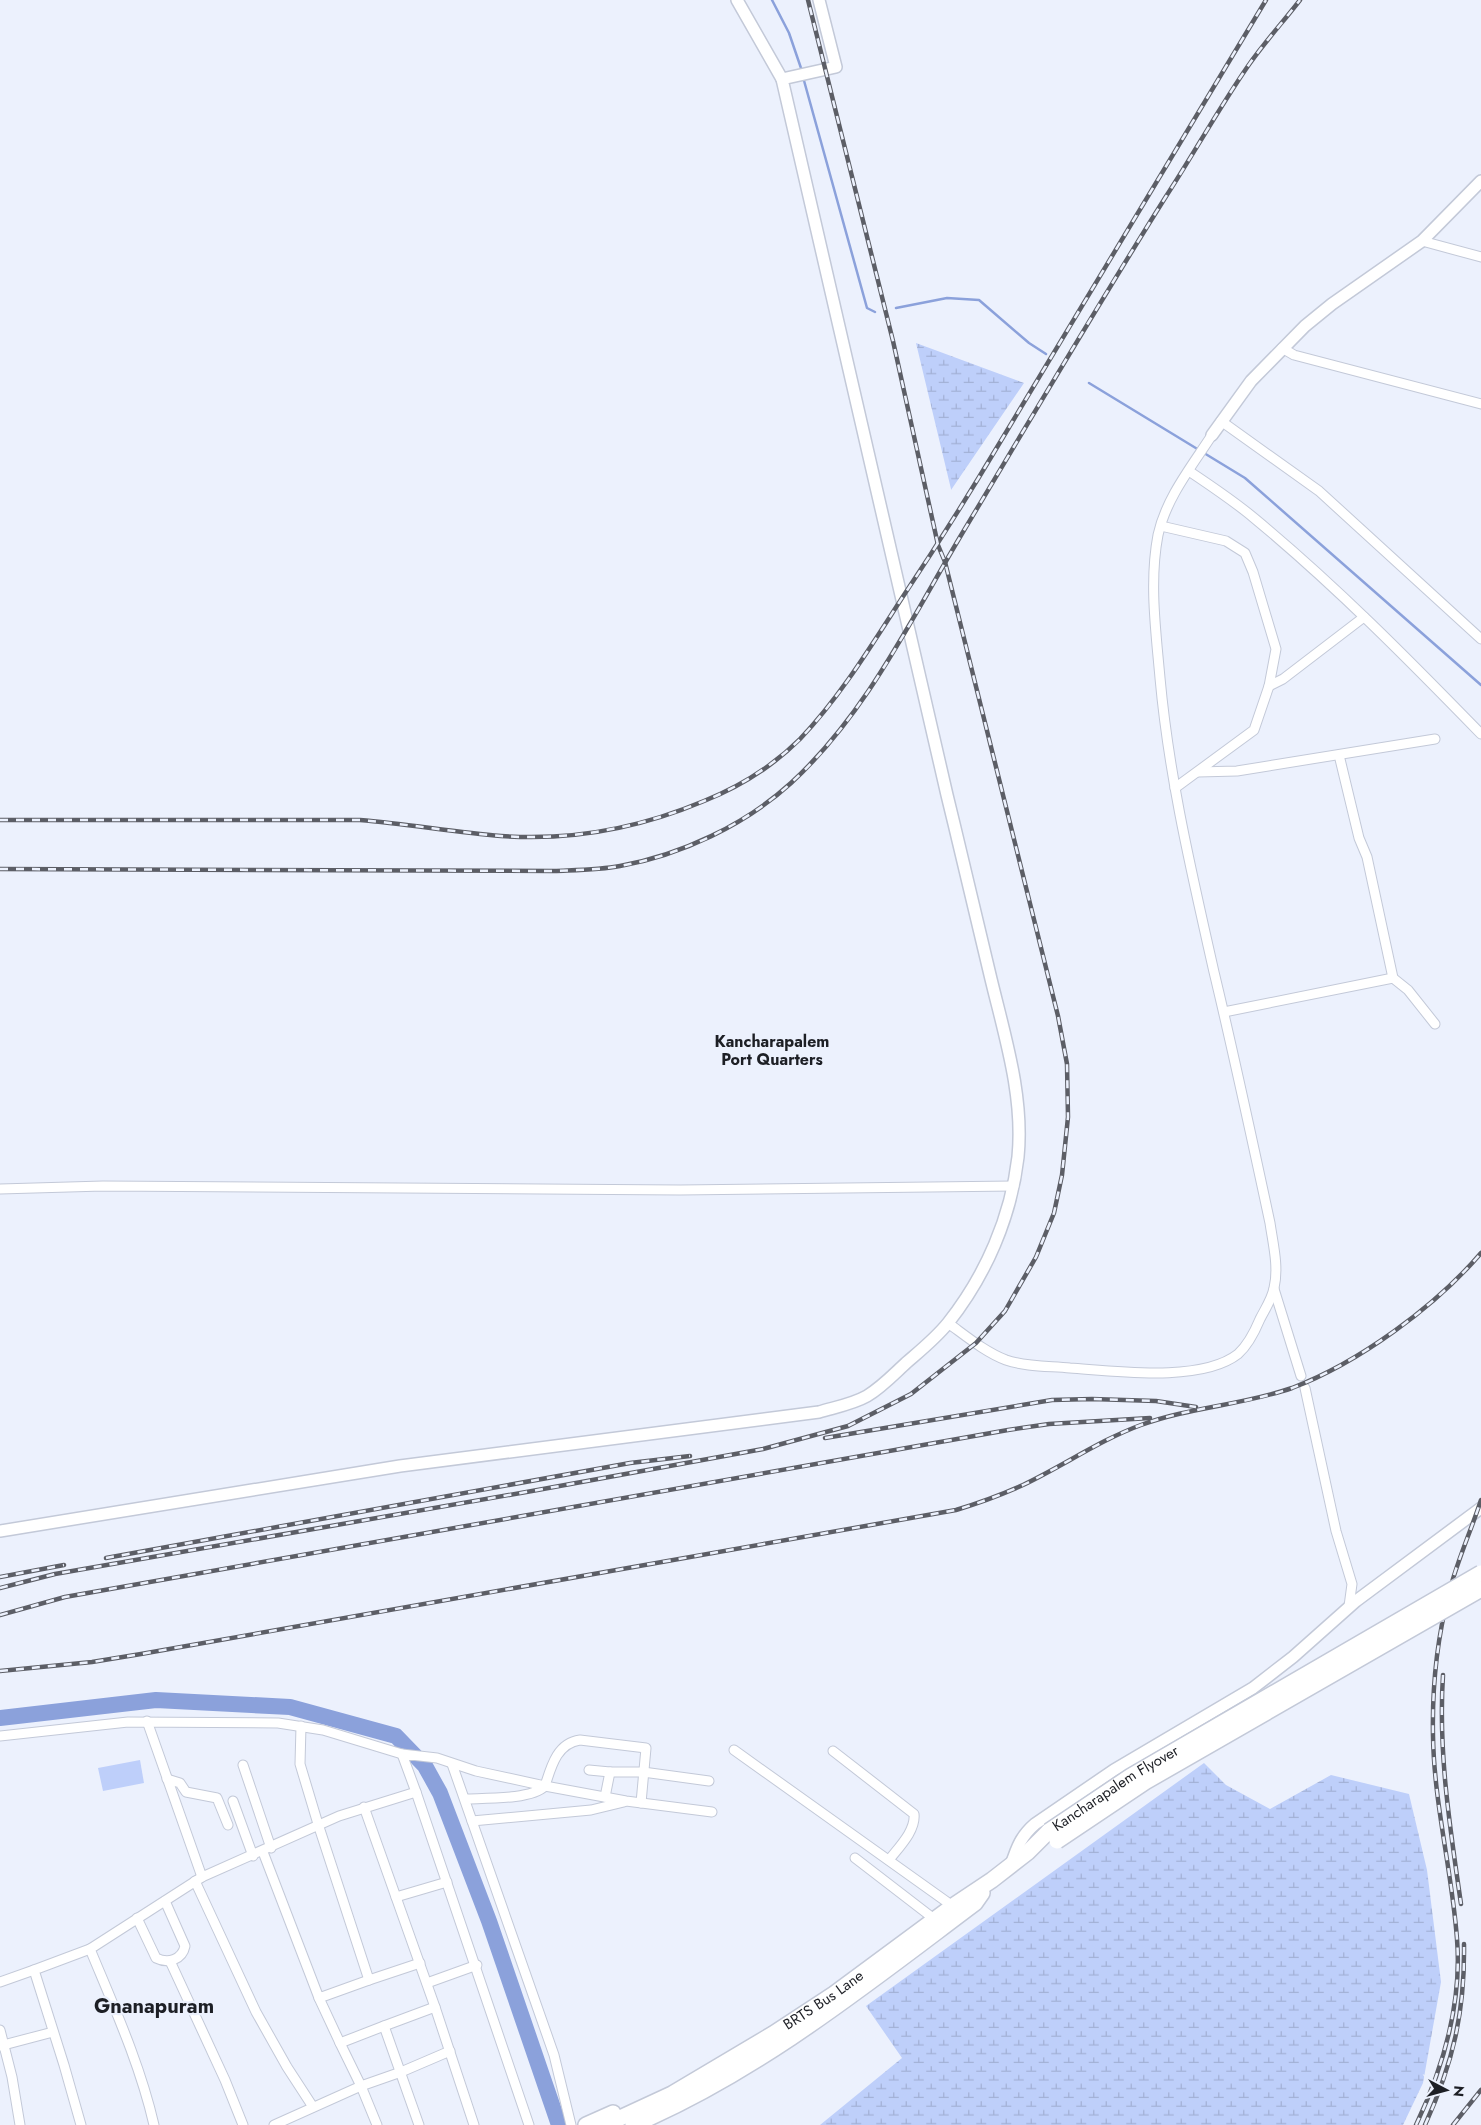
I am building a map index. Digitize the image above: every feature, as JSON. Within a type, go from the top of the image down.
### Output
[{"type":"main road","name":"Kancharapalem Flyover","points":[[1053,1836],[1124,1780],[1481,1573]]},
{"type":"main road","name":"Kancharapalem Flyover","points":[[1028,1852],[1145,1782],[1481,1589]]},
{"type":"main road","name":"BRTS Bus Lane","points":[[605,2125],[672,2094],[773,2034],[834,1994],[1028,1852]]},
{"type":"main road","points":[[586,2125],[650,2096],[707,2066],[766,2031],[965,1889],[992,1880]]},
{"type":"main road","points":[[633,2125],[722,2080],[795,2034],[895,1964],[975,1903],[992,1880]]},
{"type":"street","points":[[0,1531],[400,1466],[820,1412],[853,1403],[870,1394],[948,1323],[982,1272],[997,1241],[1014,1186],[1019,1131],[1018,1103],[1004,1031],[907,629],[782,79],[737,0]]},
{"type":"street","points":[[782,79],[836,67],[819,0]]},
{"type":"street","points":[[948,1323],[992,1354],[1019,1363],[1130,1372],[1204,1368],[1226,1361],[1238,1353],[1249,1341],[1257,1326],[1274,1288],[1276,1263],[1270,1224],[1189,862],[1165,732],[1156,633],[1155,566],[1161,526],[1165,512],[1192,467],[1212,435],[1251,381],[1305,326],[1332,304],[1422,241],[1481,181]]},
{"type":"street","points":[[1422,241],[1481,257]]},
{"type":"street","points":[[1282,348],[1294,355],[1481,404]]},
{"type":"street","points":[[1222,422],[1319,491],[1481,639]]},
{"type":"street","points":[[1192,467],[1255,519],[1364,617],[1481,734]]},
{"type":"street","points":[[1161,526],[1226,541],[1246,553],[1276,649],[1269,686],[1254,730],[1175,788]]},
{"type":"street","points":[[1269,686],[1283,678],[1364,617]]},
{"type":"street","points":[[1198,772],[1237,771],[1435,739]]},
{"type":"street","points":[[1339,755],[1359,838],[1367,857],[1393,978],[1408,990],[1435,1024]]},
{"type":"street","points":[[1224,1012],[1393,978]]},
{"type":"street","points":[[0,1189],[103,1186],[680,1190],[1014,1186]]},
{"type":"street","points":[[1274,1288],[1301,1376]]},
{"type":"street","points":[[1305,1388],[1336,1531],[1352,1584],[1349,1606]]},
{"type":"street","points":[[1011,1865],[1019,1841],[1024,1833],[1035,1824],[1114,1770],[1253,1688],[1307,1645],[1349,1606],[1481,1508]]},
{"type":"street","points":[[1352,1584],[1367,1592]]},
{"type":"street","points":[[147,1721],[168,1780],[198,1879],[256,2012],[287,2067],[313,2106]]},
{"type":"street","points":[[0,1736],[147,1721],[278,1723],[323,1730],[405,1755],[437,1758],[452,1764],[545,1786],[626,1801],[712,1812]]},
{"type":"street","points":[[301,1726],[300,1764],[369,1980]]},
{"type":"street","points":[[465,1800],[525,1795],[536,1792],[545,1786],[557,1754],[573,1741],[646,1748],[640,1803]]},
{"type":"street","points":[[734,1750],[947,1902]]},
{"type":"street","points":[[833,1751],[914,1814],[914,1824],[889,1860]]},
{"type":"street","points":[[405,1755],[530,2125]]},
{"type":"street","points":[[243,1764],[267,1850],[319,1998],[377,2125]]},
{"type":"street","points":[[452,1764],[554,2055],[570,2125]]},
{"type":"street","points":[[589,1770],[643,1772],[709,1781]]},
{"type":"street","points":[[605,1797],[610,1772]]},
{"type":"street","points":[[168,1780],[180,1783],[186,1792],[217,1798],[228,1825]]},
{"type":"street","points":[[0,1982],[90,1949],[198,1879],[267,1850],[318,1824],[364,1807],[416,1792]]},
{"type":"street","points":[[472,1821],[591,1810],[626,1801]]},
{"type":"street","points":[[233,1802],[253,1856]]},
{"type":"street","points":[[364,1807],[427,1983],[474,2125]]},
{"type":"street","points":[[855,1858],[929,1915]]},
{"type":"street","points":[[887,1882],[898,1867]]},
{"type":"street","points":[[396,1897],[448,1882]]},
{"type":"street","points":[[137,1918],[156,1958],[162,1961],[170,1961],[179,1957],[185,1946],[165,1901]]},
{"type":"street","points":[[90,1949],[128,2039],[147,2096],[154,2125]]},
{"type":"street","points":[[170,1961],[225,2080],[243,2125]]},
{"type":"street","points":[[319,1998],[420,1963]]},
{"type":"street","points":[[427,1983],[476,1965]]},
{"type":"street","points":[[34,1970],[81,2125]]},
{"type":"street","points":[[340,2042],[435,2007]]},
{"type":"street","points":[[384,2026],[419,2125]]},
{"type":"street","points":[[0,2030],[20,2125]]},
{"type":"street","points":[[2,2046],[53,2032]]},
{"type":"street","points":[[274,2125],[360,2086],[401,2072],[450,2051]]},
{"type":"green space","points":[[916,343],[1024,383],[951,490],[951,489]]},
{"type":"green space","points":[[140,1760],[144,1783],[103,1791],[98,1768]]},
{"type":"green space","points":[[1204,1763],[1226,1785],[1270,1809],[1331,1775],[1409,1794],[1427,1870],[1441,1982],[1423,2083],[1403,2125],[820,2125],[902,2058],[866,2006]]},
{"type":"waterway","points":[[772,0],[789,33],[802,71]]},
{"type":"waterway","points":[[803,77],[867,308],[875,312]]},
{"type":"waterway","points":[[896,308],[947,298],[979,300],[1029,343],[1046,354]]},
{"type":"waterway","points":[[1089,383],[1245,478],[1481,685]]},
{"type":"waterway","points":[[0,1718],[156,1700],[290,1707],[396,1736],[425,1766],[440,1793],[489,1921],[559,2125]]},
{"type":"railway","points":[[0,1588],[55,1574],[763,1449],[848,1426],[911,1394],[976,1343],[1005,1311],[1036,1257],[1054,1213],[1062,1175],[1068,1117],[1067,1064],[1058,1016],[945,562],[938,545],[893,341],[808,0]]},
{"type":"railway","points":[[0,820],[360,820],[501,836],[553,836],[604,830],[655,819],[717,795],[743,782],[779,758],[800,739],[842,689],[867,653],[976,483],[1266,0]]},
{"type":"railway","points":[[0,869],[554,871],[596,869],[643,861],[689,846],[733,825],[753,812],[791,783],[818,756],[865,696],[906,631],[1088,322],[1227,98],[1254,57],[1300,0]]},
{"type":"railway","points":[[0,1671],[92,1662],[141,1654],[956,1510],[990,1499],[1023,1485],[1111,1438],[1141,1425],[1178,1414],[1273,1394],[1317,1377],[1369,1349],[1418,1313],[1481,1253]]},
{"type":"railway","points":[[825,1438],[1052,1400],[1156,1401],[1196,1407]]},
{"type":"railway","points":[[0,1615],[65,1597],[1008,1430],[1049,1424],[1150,1418]]},
{"type":"railway","points":[[106,1558],[630,1463],[690,1456]]},
{"type":"railway","points":[[1416,2125],[1435,2081],[1442,2058],[1453,2011],[1458,1963],[1455,1914],[1436,1787],[1433,1736],[1434,1682],[1441,1628],[1449,1593],[1481,1500]]},
{"type":"railway","points":[[0,1577],[64,1565]]},
{"type":"railway","points":[[1443,1675],[1442,1733],[1446,1790],[1461,1904]]},
{"type":"railway","points":[[1425,2125],[1443,2080],[1455,2037],[1462,1992],[1464,1944]]},
{"type":"railway","points":[[1453,2125],[1481,2090]]},
{"type":"district","name":"Kancharapalem Port Quarters","points":[[772,1050]]},
{"type":"district","name":"Gnanapuram","points":[[154,2006]]}]
